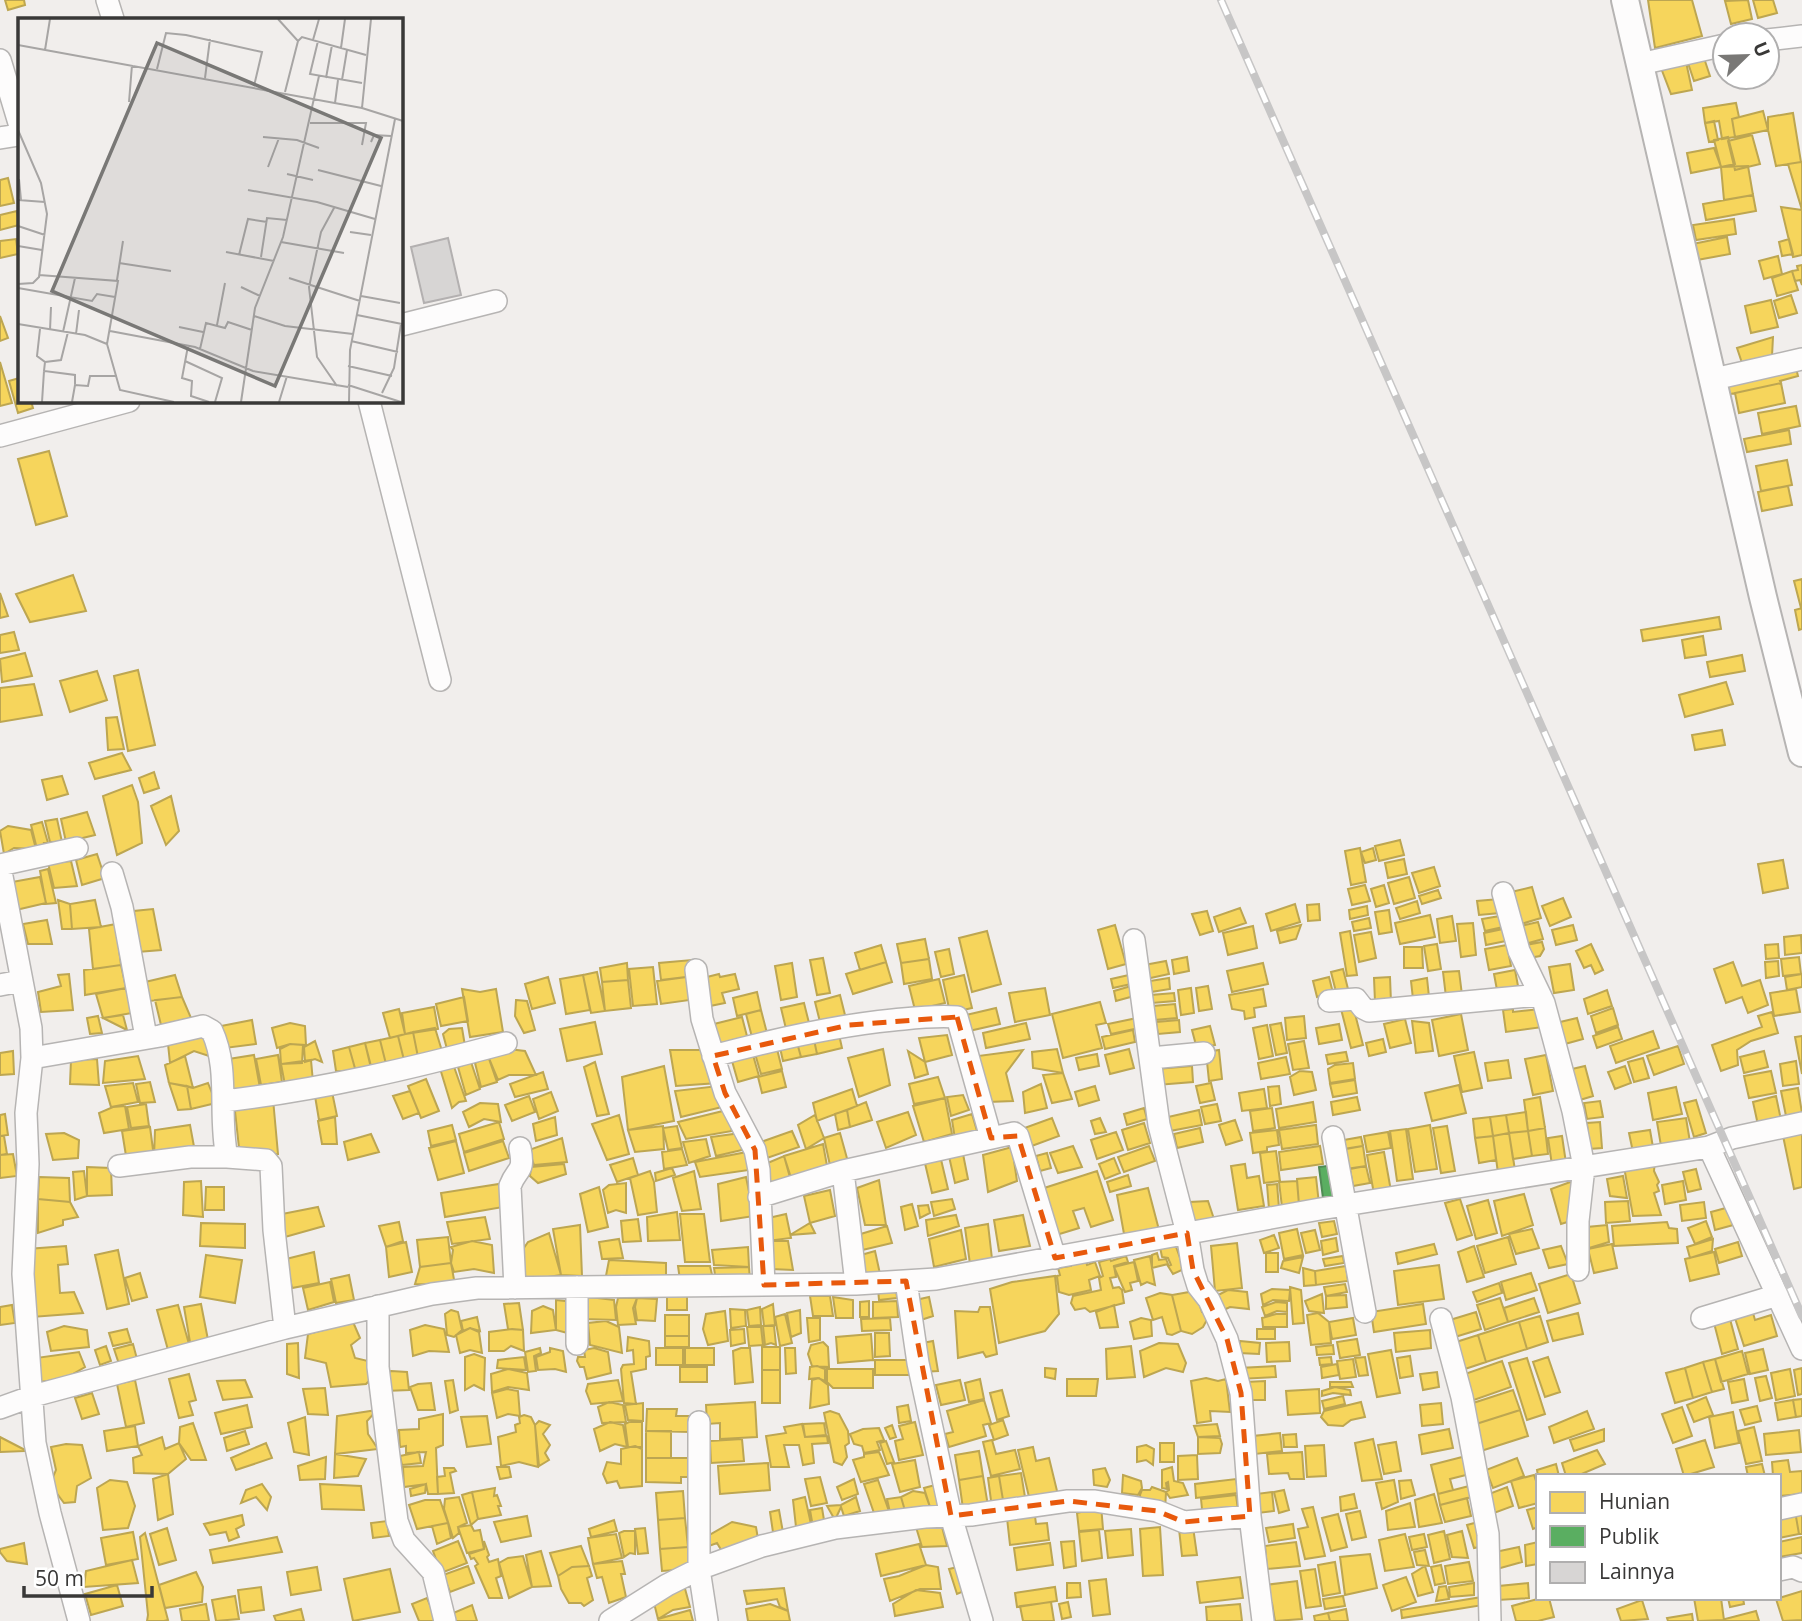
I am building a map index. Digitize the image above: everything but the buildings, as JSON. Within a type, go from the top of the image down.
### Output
[{"type":"street","points":[[107,0],[113,18]]},
{"type":"street","points":[[1625,0],[1714,379],[1796,705],[1802,753]]},
{"type":"street","points":[[1781,38],[1802,36]]},
{"type":"street","points":[[1640,64],[1711,48]]},
{"type":"street","points":[[0,61],[18,121]]},
{"type":"street","points":[[0,138],[18,135]]},
{"type":"street","points":[[402,325],[496,301]]},
{"type":"street","points":[[1714,379],[1802,359]]},
{"type":"street","points":[[0,436],[126,402]]},
{"type":"street","points":[[369,402],[440,680]]},
{"type":"street","points":[[77,848],[0,865],[31,1028],[32,1058],[26,1113],[28,1164],[23,1274],[35,1443],[50,1513],[79,1621]]},
{"type":"street","points":[[112,873],[122,907],[146,1037]]},
{"type":"street","points":[[1503,893],[1519,951],[1540,995],[1573,1111],[1584,1167],[1578,1221],[1578,1270]]},
{"type":"street","points":[[1134,940],[1159,1125],[1187,1233],[1193,1270],[1198,1286],[1209,1300],[1227,1339],[1241,1393],[1250,1516],[1263,1621]]},
{"type":"street","points":[[696,970],[702,1019],[725,1093],[755,1150],[759,1170],[758,1197],[764,1285]]},
{"type":"street","points":[[0,985],[21,981]]},
{"type":"street","points":[[1329,1001],[1356,999],[1369,1011],[1540,995]]},
{"type":"street","points":[[713,1056],[783,1037],[849,1025],[939,1016],[957,1017],[991,1138]]},
{"type":"street","points":[[32,1058],[203,1026],[209,1028],[218,1049],[227,1157]]},
{"type":"street","points":[[224,1101],[280,1095],[405,1070],[506,1043]]},
{"type":"street","points":[[1152,1058],[1205,1053]]},
{"type":"street","points":[[0,1408],[33,1396],[285,1328],[432,1294],[477,1288],[856,1284],[936,1279],[1344,1205],[1709,1147],[1732,1138],[1802,1123]]},
{"type":"street","points":[[758,1197],[844,1171],[1014,1132],[1018,1136],[1055,1258]]},
{"type":"street","points":[[1333,1137],[1365,1312]]},
{"type":"street","points":[[1709,1147],[1802,1349]]},
{"type":"street","points":[[515,1288],[510,1186],[523,1166],[520,1148]]},
{"type":"street","points":[[120,1166],[190,1157],[265,1160],[271,1166],[274,1230],[285,1328]]},
{"type":"street","points":[[844,1171],[856,1284]]},
{"type":"street","points":[[906,1281],[918,1363],[951,1516],[982,1621]]},
{"type":"street","points":[[577,1287],[577,1344]]},
{"type":"street","points":[[1702,1318],[1778,1294]]},
{"type":"street","points":[[378,1306],[378,1367],[397,1521],[404,1540],[433,1572],[445,1621]]},
{"type":"street","points":[[1441,1320],[1462,1397],[1488,1534],[1490,1621]]},
{"type":"street","points":[[699,1422],[699,1569],[707,1621]]},
{"type":"street","points":[[610,1621],[667,1585],[699,1569],[762,1546],[823,1530],[971,1515],[1069,1500],[1096,1501],[1157,1511],[1184,1522],[1250,1516]]},
{"type":"street","points":[[1781,1509],[1802,1504]]},
{"type":"street","points":[[1781,1570],[1793,1567],[1802,1572]]},
{"type":"highlighted area","points":[[957,1017],[991,1138],[1018,1136],[1055,1258],[1187,1233],[1193,1270],[1227,1339],[1241,1393],[1250,1516],[1184,1522],[1157,1511],[1068,1501],[951,1516],[906,1281],[764,1285],[755,1150],[725,1093],[713,1056],[849,1025]]},
{"type":"railway","points":[[1221,0],[1802,1316]]}]
